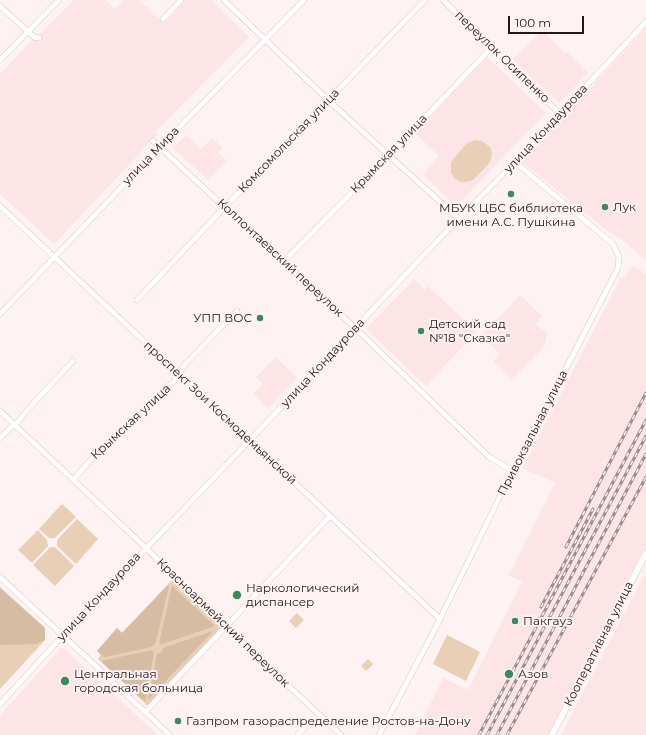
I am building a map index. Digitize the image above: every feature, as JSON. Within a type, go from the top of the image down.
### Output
[{"type":"main road","name":"Кооперативная улица","points":[[552,735],[646,553]]},
{"type":"street","points":[[0,60],[58,0]]},
{"type":"street","points":[[163,19],[181,0]]},
{"type":"street","points":[[224,0],[329,101],[390,154],[460,219]]},
{"type":"street","name":"улица Мира","points":[[0,314],[159,148],[304,0]]},
{"type":"street","name":"Комсомольская улица","points":[[137,300],[425,0]]},
{"type":"street","name":"переулок Осипенко","points":[[444,0],[560,114]]},
{"type":"street","points":[[0,6],[34,37],[39,38]]},
{"type":"street","name":"улица Кондаурова","points":[[0,704],[63,635],[515,162],[646,22]]},
{"type":"street","name":"Крымская улица","points":[[284,261],[390,154],[492,47]]},
{"type":"street","name":"Коллонтаевский переулок","points":[[153,141],[284,261],[489,457],[513,471]]},
{"type":"street","name":"Привокзальная улица","points":[[379,735],[440,619],[513,471],[618,268],[619,262],[616,249],[613,244],[515,162]]},
{"type":"street","name":"проспект Зои Космодемьянской","points":[[0,206],[440,619]]},
{"type":"street","name":"Крымская улица","points":[[73,480],[100,450],[121,430],[140,416],[180,374],[186,363],[237,311]]},
{"type":"street","points":[[0,438],[14,424],[17,423],[73,361]]},
{"type":"street","name":"Красноармейский переулок","points":[[0,411],[146,548],[225,627],[341,735]]},
{"type":"street","points":[[145,712],[330,516]]},
{"type":"street","points":[[0,577],[170,735]]},
{"type":"street","points":[[298,735],[305,727]]},
{"type":"shaded area","points":[[74,0],[105,0],[115,9],[124,0],[139,0],[164,23],[186,0],[211,0],[249,37],[155,132],[157,135],[54,244],[0,194],[0,74],[30,42]]},
{"type":"shaded area","points":[[646,28],[646,260],[522,162]]},
{"type":"shaded area","points":[[542,31],[565,53],[567,52],[588,73],[559,103],[513,59]]},
{"type":"shaded area","points":[[487,57],[546,113],[456,206],[423,175],[439,156],[415,133]]},
{"type":"shaded area","points":[[186,135],[201,149],[212,138],[223,148],[218,153],[227,161],[208,180],[173,148]]},
{"type":"shaded area","points":[[475,140],[482,141],[490,147],[492,154],[491,160],[473,180],[460,182],[454,178],[451,172],[451,162],[466,144]]},
{"type":"shaded area","points":[[633,265],[646,274],[646,545],[548,735],[415,735],[443,678],[468,690],[522,582],[509,575],[555,483],[523,468],[620,279],[625,277]]},
{"type":"shaded area","name":"Детский сад №18 \"Сказка\"","points":[[414,279],[425,290],[428,286],[476,332],[426,386],[366,329]]},
{"type":"shaded area","points":[[520,295],[542,316],[535,324],[547,333],[544,347],[512,379],[493,361],[500,354],[482,336]]},
{"type":"shaded area","points":[[276,357],[297,378],[268,408],[253,394],[263,384],[256,377]]},
{"type":"shaded area","points":[[62,504],[76,517],[55,538],[49,538],[39,529]]},
{"type":"shaded area","points":[[77,519],[98,539],[76,564],[57,546],[57,540]]},
{"type":"shaded area","points":[[38,530],[47,540],[48,546],[32,563],[18,550]]},
{"type":"shaded area","points":[[50,547],[55,547],[74,566],[55,586],[33,565]]},
{"type":"shaded area","points":[[646,572],[646,735],[561,735]]},
{"type":"shaded area","points":[[174,578],[225,627],[149,707],[98,659],[101,655],[97,651],[117,628],[122,633]]},
{"type":"shaded area","points":[[168,585],[156,642],[152,647],[104,657],[97,651],[117,628],[122,633]]},
{"type":"shaded area","points":[[172,586],[215,626],[162,644],[159,643]]},
{"type":"shaded area","points":[[0,587],[45,628],[45,640],[0,689]]},
{"type":"shaded area","points":[[0,588],[45,628],[45,640],[36,644],[0,645]]},
{"type":"shaded area","points":[[297,613],[304,620],[296,628],[289,621]]},
{"type":"shaded area","points":[[213,631],[148,700],[157,654],[162,652],[163,648]]},
{"type":"shaded area","points":[[447,635],[480,652],[466,681],[433,664]]},
{"type":"shaded area","name":"Центральная городская больница","points":[[62,647],[158,735],[0,735],[0,715]]},
{"type":"shaded area","points":[[152,650],[154,653],[145,702],[101,661]]},
{"type":"shaded area","points":[[368,659],[373,664],[366,671],[361,666]]},
{"type":"railway","points":[[566,547],[646,393]]},
{"type":"railway","points":[[479,735],[646,420]]},
{"type":"railway","points":[[487,735],[646,436]]},
{"type":"railway","points":[[497,735],[646,454]]},
{"type":"railway","points":[[507,735],[646,477]]},
{"type":"railway","points":[[541,607],[593,509]]},
{"type":"place","name":"МБУК ЦБС библиотека имени А.С. Пушкина","points":[[511,194]]},
{"type":"place","name":"Лук","points":[[605,207]]},
{"type":"place","name":"УПП ВОС","points":[[260,318]]},
{"type":"place","name":"Детский сад №18 \"Сказка\"","points":[[421,331]]},
{"type":"place","name":"Наркологический диспансер","points":[[237,595]]},
{"type":"place","name":"Пакгауз","points":[[515,621]]},
{"type":"place","name":"Азов","points":[[509,674]]},
{"type":"place","name":"Центральная городская больница","points":[[65,681]]},
{"type":"place","name":"Газпром газораспределение Ростов-на-Дону","points":[[178,721]]}]
